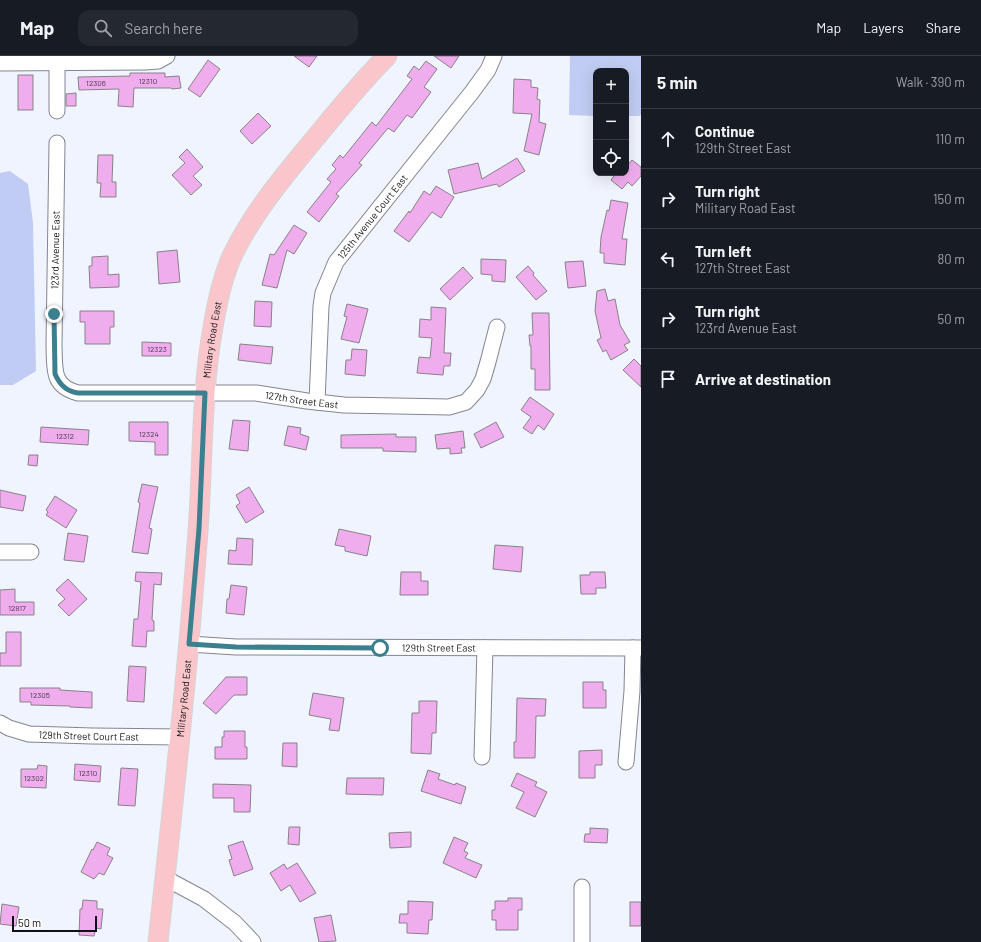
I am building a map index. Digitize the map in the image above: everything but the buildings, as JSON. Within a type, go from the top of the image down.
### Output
[{"type":"main road","name":"Military Road East","points":[[158,942],[181,737],[199,529],[206,374],[216,306],[232,255],[256,215],[292,167],[360,84],[387,56]]},
{"type":"street","points":[[0,63],[144,62],[158,61],[167,56]]},
{"type":"street","name":"125th Avenue Court East","points":[[317,402],[321,306],[323,293],[336,262],[472,92],[488,70],[494,56]]},
{"type":"street","points":[[57,63],[57,111]]},
{"type":"street","name":"123rd Avenue East","points":[[57,143],[54,345],[55,374],[58,381]]},
{"type":"street","name":"127th Street East","points":[[58,381],[68,391],[78,393],[256,393],[317,402],[383,407],[449,407],[466,402],[477,390],[483,379],[497,327]]},
{"type":"street","points":[[0,552],[31,552]]},
{"type":"street","name":"129th Street East","points":[[189,644],[236,647],[637,648]]},
{"type":"street","points":[[482,757],[485,648]]},
{"type":"street","points":[[626,762],[637,648]]},
{"type":"street","name":"129th Street Court East","points":[[0,723],[9,728],[29,734],[181,737]]},
{"type":"street","points":[[165,878],[204,899],[235,923],[253,942]]},
{"type":"street","points":[[582,887],[582,942]]},
{"type":"shaded area","points":[[570,56],[641,56],[641,115],[629,116],[629,68],[593,68],[593,116],[569,115]]},
{"type":"shaded area","points":[[10,171],[28,184],[33,223],[36,371],[13,385],[0,385],[0,173]]},
{"type":"route","points":[[54,314],[55,374],[58,381],[68,391],[78,393],[205,393],[199,529],[189,644],[236,647],[380,648]]}]
